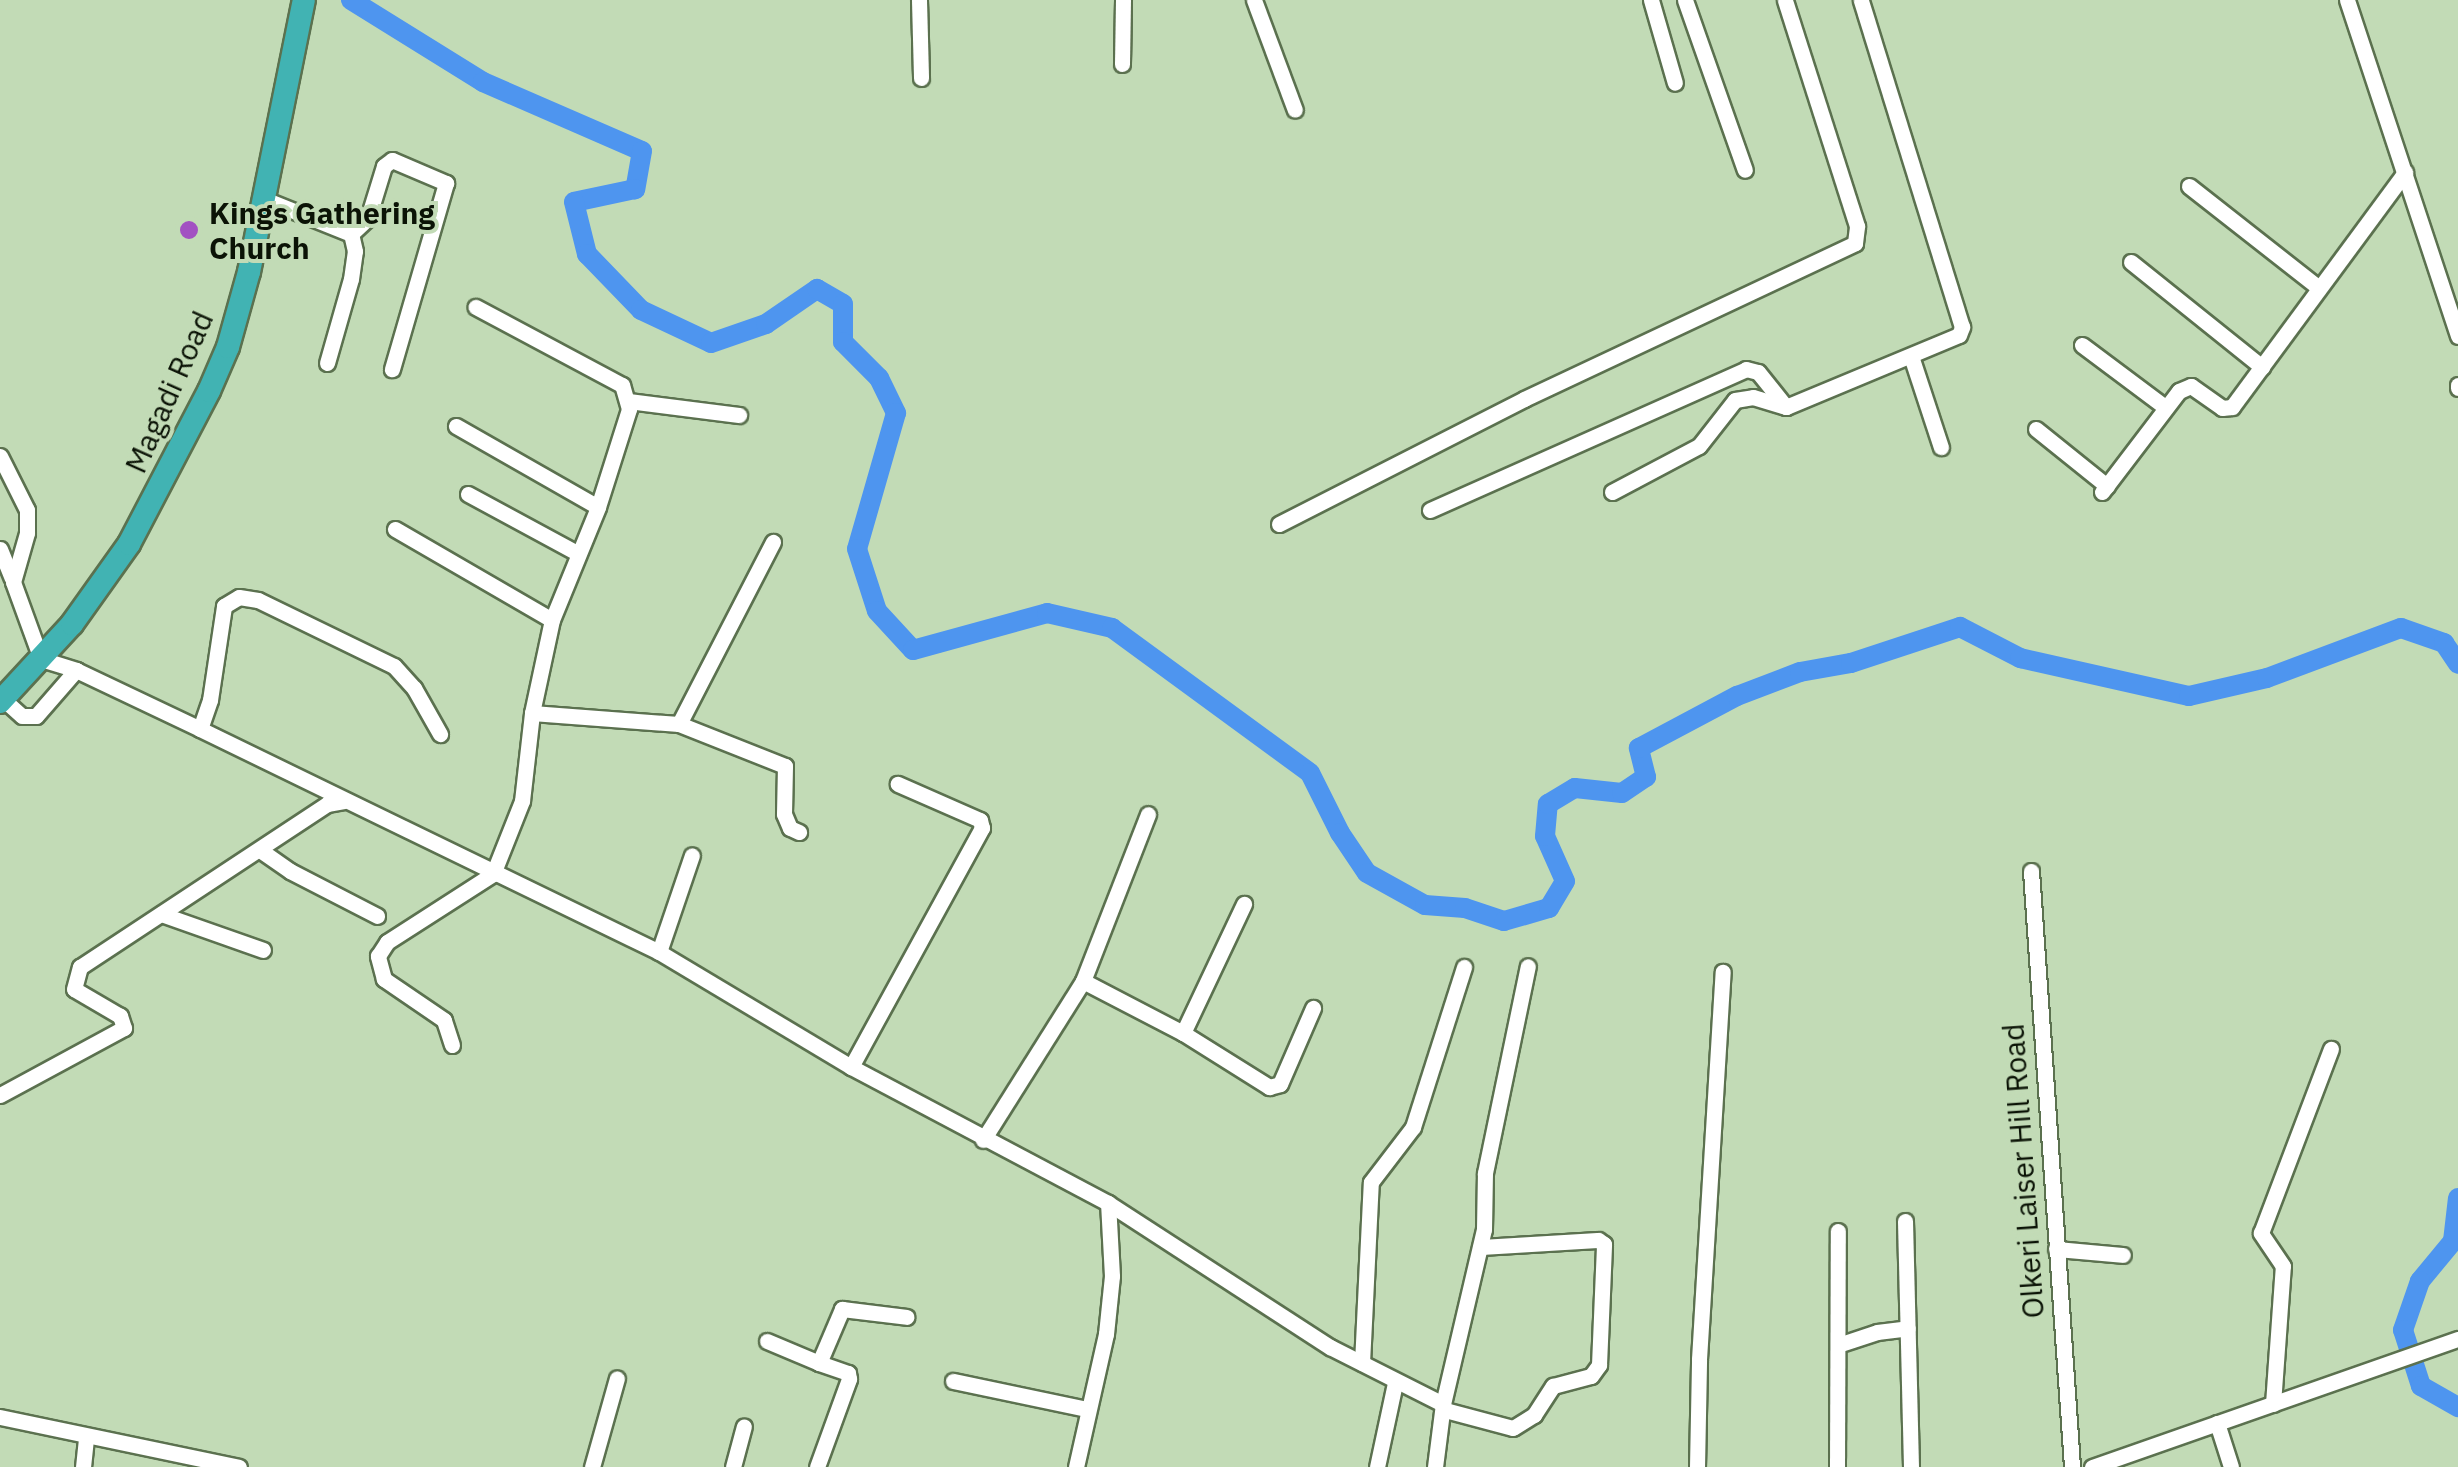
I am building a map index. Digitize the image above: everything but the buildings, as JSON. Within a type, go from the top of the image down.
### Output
[{"type":"highway","name":"Magadi Road","points":[[1,700],[41,659],[128,544],[228,347],[264,198],[304,0]]},
{"type":"street","points":[[919,0],[922,78]]},
{"type":"street","points":[[1122,64],[1123,0]]},
{"type":"street","points":[[1254,0],[1296,110]]},
{"type":"street","points":[[1650,0],[1675,82]]},
{"type":"street","points":[[1686,0],[1745,170]]},
{"type":"street","points":[[1279,524],[1524,399],[1855,242],[1856,226],[1786,0]]},
{"type":"street","points":[[1612,492],[1699,446],[1735,400],[1753,397],[1786,408],[1959,336],[1962,327],[1861,0]]},
{"type":"street","points":[[2346,0],[2455,307],[2458,336]]},
{"type":"street","points":[[351,234],[368,218],[384,166],[392,160],[446,183],[392,369]]},
{"type":"street","points":[[2036,429],[2105,489],[2178,391],[2191,386],[2222,408],[2232,407],[2404,172]]},
{"type":"street","points":[[2189,186],[2318,288]]},
{"type":"street","points":[[264,198],[351,234]]},
{"type":"street","points":[[327,363],[351,279],[355,251],[351,234]]},
{"type":"street","points":[[2130,262],[2262,367]]},
{"type":"street","points":[[452,1045],[444,1020],[384,979],[378,956],[388,942],[493,874],[522,801],[532,713],[552,620],[598,507],[628,402],[622,385],[476,306]]},
{"type":"street","points":[[2082,345],[2165,407]]},
{"type":"street","points":[[1911,356],[1941,447]]},
{"type":"street","points":[[1430,510],[1746,369],[1758,372],[1786,408]]},
{"type":"street","points":[[628,402],[739,415]]},
{"type":"street","points":[[456,426],[598,507]]},
{"type":"street","points":[[0,456],[29,522],[13,582]]},
{"type":"street","points":[[468,494],[577,553]]},
{"type":"street","points":[[395,529],[552,620]]},
{"type":"street","points":[[680,724],[773,542]]},
{"type":"street","points":[[3,559],[41,659],[76,670],[659,952],[851,1067],[1108,1203],[1330,1347],[1444,1407],[1514,1428],[1534,1416],[1552,1386],[1591,1376],[1598,1365],[1604,1244],[1582,1240],[1480,1247]]},
{"type":"street","points":[[200,729],[210,700],[224,606],[240,597],[258,600],[394,666],[407,678],[440,734]]},
{"type":"street","points":[[1,700],[22,716],[36,716],[76,670]]},
{"type":"street","points":[[532,713],[680,724],[788,767],[784,814],[790,828],[799,832]]},
{"type":"street","points":[[851,1067],[982,828],[980,820],[898,784]]},
{"type":"street","points":[[0,1095],[124,1028],[120,1016],[72,985],[80,967],[327,804],[346,801]]},
{"type":"street","points":[[983,1140],[1083,980],[1148,814]]},
{"type":"street","points":[[260,850],[290,871],[377,916]]},
{"type":"street","points":[[659,952],[692,855]]},
{"type":"street","name":"Olkeri Laiser Hill Road","points":[[2031,871],[2072,1467]]},
{"type":"street","points":[[1184,1033],[1244,904]]},
{"type":"street","points":[[161,914],[263,950]]},
{"type":"street","points":[[1435,1467],[1444,1407],[1480,1247],[1485,1173],[1528,966]]},
{"type":"street","points":[[1362,1363],[1371,1182],[1412,1128],[1464,968]]},
{"type":"street","points":[[1697,1467],[1698,1359],[1722,972]]},
{"type":"street","points":[[1083,980],[1184,1033],[1269,1086],[1276,1086],[1313,1008]]},
{"type":"street","points":[[2273,1404],[2283,1266],[2261,1233],[2331,1048]]},
{"type":"street","points":[[1076,1467],[1106,1334],[1112,1276],[1108,1203]]},
{"type":"street","points":[[1905,1221],[1911,1467]]},
{"type":"street","points":[[1838,1231],[1838,1467]]},
{"type":"street","points":[[2056,1249],[2122,1255]]},
{"type":"street","points":[[818,1363],[846,1307],[907,1317]]},
{"type":"street","points":[[1838,1345],[1878,1332],[1908,1328]]},
{"type":"street","points":[[2092,1467],[2458,1339]]},
{"type":"street","points":[[767,1341],[848,1373],[817,1467]]},
{"type":"street","points":[[592,1467],[616,1378]]},
{"type":"street","points":[[953,1381],[1087,1409]]},
{"type":"street","points":[[1376,1467],[1395,1382]]},
{"type":"street","points":[[0,1417],[239,1467]]},
{"type":"street","points":[[2218,1424],[2230,1467]]},
{"type":"street","points":[[733,1467],[744,1426]]},
{"type":"street","points":[[83,1467],[86,1436]]},
{"type":"waterway","points":[[351,0],[483,82],[642,151],[635,189],[574,202],[587,254],[641,310],[711,343],[766,324],[817,289],[843,304],[843,342],[879,378],[896,413],[857,549],[877,611],[913,650],[1047,613],[1112,628],[1310,773],[1340,833],[1367,873],[1425,905],[1465,908],[1504,921],[1549,908],[1565,881],[1545,836],[1548,804],[1575,788],[1622,793],[1646,777],[1639,748],[1737,696],[1800,672],[1851,663],[1960,627],[2020,658],[2189,696],[2267,678],[2401,628],[2444,643],[2458,664]]},
{"type":"waterway","points":[[2458,1198],[2453,1241],[2420,1281],[2403,1330],[2421,1386],[2458,1407]]},
{"type":"place","name":"Kings Gathering Church","points":[[189,230]]}]
